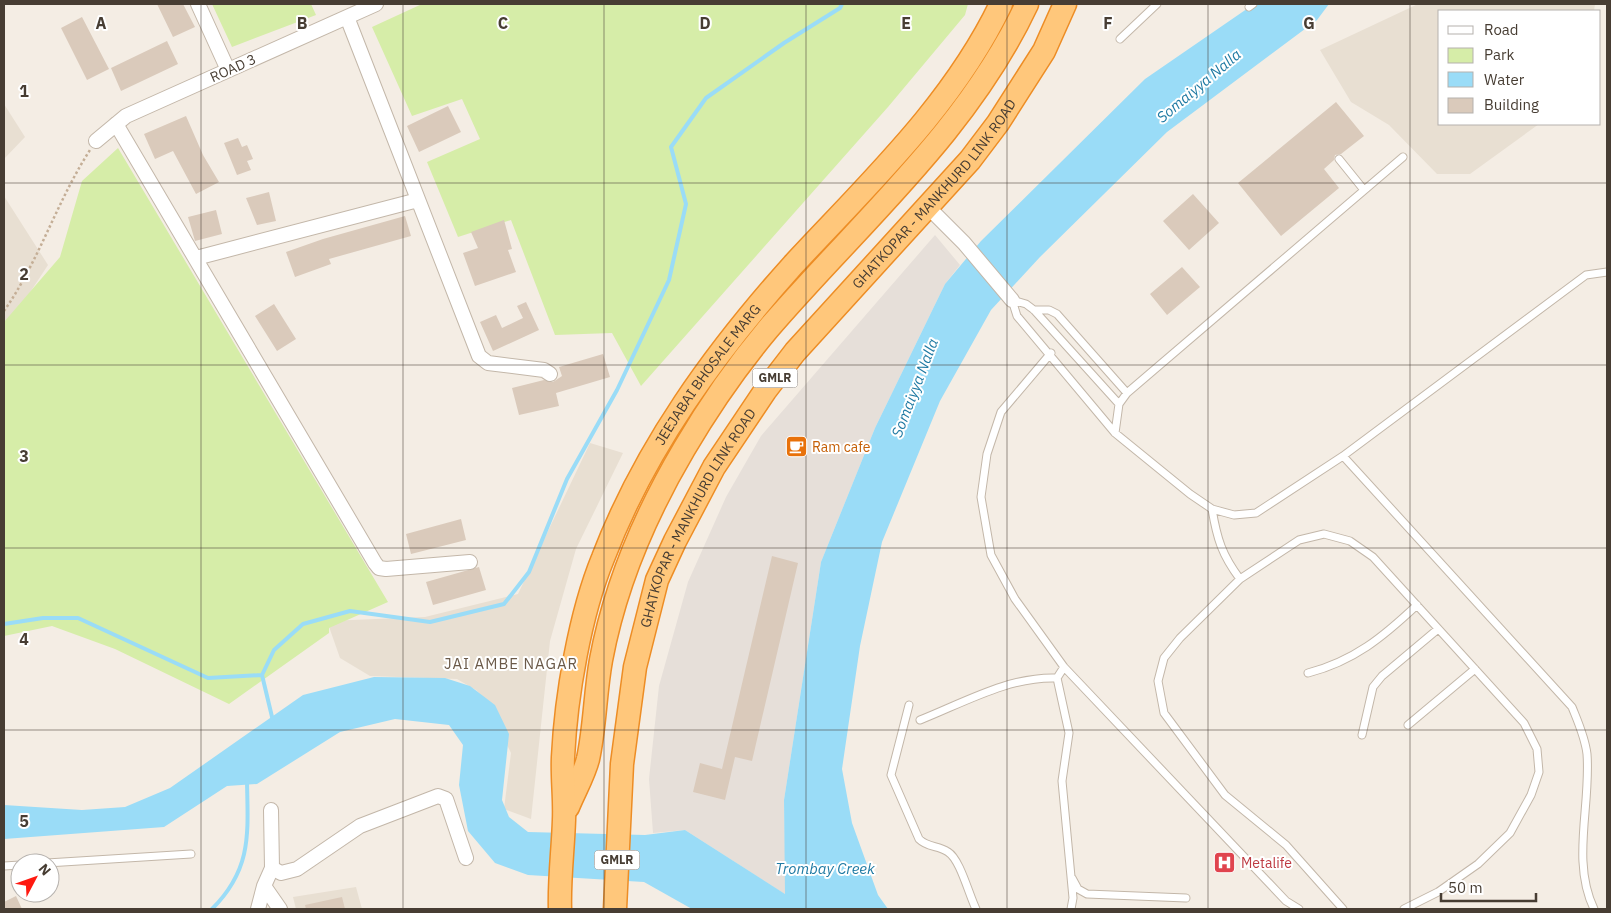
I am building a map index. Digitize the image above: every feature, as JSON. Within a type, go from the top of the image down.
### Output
[{"type":"highway","name":"JEEJABAI BHOSALE MARG","points":[[564,818],[563,757],[577,655],[602,559],[642,474],[663,436],[718,354],[749,314],[924,122],[972,55],[1000,4]]},
{"type":"highway","points":[[560,903],[564,818],[588,760],[601,660],[625,568],[664,486],[684,448],[737,369],[768,330],[943,138],[969,103],[1013,34],[1027,4]]},
{"type":"highway","name":"GHATKOPAR - MANKHURD LINK ROAD","points":[[615,905],[622,764],[635,667],[658,580],[690,510],[734,436],[795,352],[970,160],[1003,116],[1044,50],[1065,4]]},
{"type":"street","points":[[198,4],[228,70]]},
{"type":"street","name":"ROAD 3","points":[[96,141],[126,116],[376,4]]},
{"type":"street","points":[[347,16],[479,356],[488,363],[544,370],[550,374]]},
{"type":"street","points":[[116,124],[379,568],[470,562]]},
{"type":"street","points":[[196,258],[418,200]]},
{"type":"street","points":[[928,207],[964,243],[1010,297]]},
{"type":"street","points":[[272,868],[281,873],[297,869],[360,826],[438,796],[446,798],[466,858]]},
{"type":"street","points":[[258,909],[264,886],[272,868],[272,810]]},
{"type":"street","points":[[264,886],[280,909]]},
{"type":"lane","points":[[1120,39],[1157,4]]},
{"type":"lane","points":[[1115,433],[1119,404],[1127,393],[1403,157]]},
{"type":"lane","points":[[1339,159],[1364,190]]},
{"type":"lane","points":[[1010,297],[1017,316],[1115,433],[1190,494],[1212,509],[1234,515],[1256,513],[1343,456],[1586,275],[1607,272]]},
{"type":"lane","points":[[1010,297],[1034,310],[1119,404]]},
{"type":"lane","points":[[1034,310],[1048,310],[1057,314],[1127,393]]},
{"type":"lane","points":[[1050,354],[1002,412],[987,454],[980,497],[991,555],[1015,600],[1064,667],[1286,900],[1299,909]]},
{"type":"lane","points":[[1343,456],[1572,707],[1582,731],[1586,754],[1583,877],[1594,909]]},
{"type":"lane","points":[[1212,509],[1216,535],[1224,558],[1240,579]]},
{"type":"lane","points":[[1343,909],[1286,845],[1225,795],[1164,713],[1158,681],[1164,658],[1180,638],[1240,579],[1299,540],[1324,534],[1350,541],[1372,556],[1524,723],[1537,749],[1540,772],[1531,795],[1510,833],[1478,864],[1438,892],[1404,909]]},
{"type":"lane","points":[[1308,672],[1331,667],[1359,652],[1384,636],[1417,605]]},
{"type":"lane","points":[[1362,735],[1373,687],[1382,676],[1438,629]]},
{"type":"lane","points":[[1064,667],[1057,678],[1070,733],[1062,781],[1073,898],[1071,909]]},
{"type":"lane","points":[[1408,726],[1475,669]]},
{"type":"lane","points":[[920,720],[1001,687],[1043,678],[1057,678]]},
{"type":"lane","points":[[909,705],[891,775],[919,839],[925,845],[940,847],[950,853],[976,909]]},
{"type":"lane","points":[[60,862],[191,854]]},
{"type":"lane","points":[[1071,876],[1078,889],[1086,894],[1186,898]]},
{"type":"path","points":[[4,311],[41,244],[73,176],[96,141]]},
{"type":"shaded area","points":[[1418,4],[1595,4],[1594,10],[1438,10],[1438,125],[1538,125],[1470,174],[1437,174],[1389,125],[1351,102],[1320,50]]},
{"type":"shaded area","points":[[4,104],[25,137],[4,159]]},
{"type":"shaded area","points":[[4,196],[48,265],[4,332]]},
{"type":"shaded area","points":[[935,235],[960,265],[945,284],[875,428],[821,562],[784,800],[786,895],[685,830],[653,833],[649,779],[659,686],[688,582],[726,497],[761,436]]},
{"type":"shaded area","points":[[590,443],[623,453],[576,549],[550,641],[531,819],[504,809],[511,753],[485,699],[476,690],[457,679],[370,676],[340,658],[327,621],[425,617],[518,594]]},
{"type":"shaded area","points":[[356,887],[362,909],[296,909],[293,897]]},
{"type":"green space","points":[[212,4],[311,4],[316,15],[232,47]]},
{"type":"green space","points":[[422,4],[968,4],[965,15],[888,107],[641,386],[612,333],[555,335],[511,220],[458,237],[427,162],[480,139],[462,99],[412,116],[372,27]]},
{"type":"green space","points":[[118,148],[388,602],[329,628],[329,633],[229,704],[115,649],[52,626],[4,636],[4,322],[60,257],[82,181]]},
{"type":"water","name":"Trombay Creek","points":[[1254,4],[1329,4],[1317,20],[1167,132],[1040,257],[991,310],[940,401],[882,542],[860,646],[842,769],[852,823],[878,895],[888,909],[692,909],[644,882],[528,875],[495,863],[468,831],[459,785],[463,745],[449,725],[395,719],[340,732],[257,784],[227,786],[164,827],[4,839],[4,805],[82,810],[125,807],[170,788],[303,695],[374,677],[445,678],[470,686],[495,705],[509,734],[502,800],[509,817],[528,832],[645,835],[685,830],[785,894],[784,800],[821,562],[875,428],[945,284],[981,241],[1145,79]]},
{"type":"building","points":[[157,4],[183,4],[195,27],[173,37]]},
{"type":"building","points":[[82,17],[109,69],[87,80],[61,28]]},
{"type":"building","points":[[167,41],[178,64],[121,91],[111,68]]},
{"type":"building","points":[[1336,102],[1364,136],[1341,154],[1335,155],[1334,160],[1324,169],[1339,188],[1281,236],[1238,183]]},
{"type":"building","points":[[448,106],[461,132],[419,152],[407,126]]},
{"type":"building","points":[[186,116],[203,155],[219,182],[196,194],[173,151],[155,159],[144,134]]},
{"type":"building","points":[[238,138],[242,147],[247,145],[253,159],[247,161],[251,170],[237,175],[224,143]]},
{"type":"building","points":[[269,192],[276,221],[257,225],[246,198]]},
{"type":"building","points":[[1193,194],[1219,223],[1189,250],[1163,221]]},
{"type":"building","points":[[216,210],[222,234],[195,241],[188,217]]},
{"type":"building","points":[[405,216],[411,236],[329,259],[331,264],[295,277],[286,252],[323,239]]},
{"type":"building","points":[[504,220],[512,249],[508,250],[516,272],[475,286],[463,253],[478,248],[471,232]]},
{"type":"building","points":[[1182,267],[1200,287],[1167,315],[1150,294]]},
{"type":"building","points":[[526,302],[539,330],[493,351],[480,322],[496,315],[502,328],[523,318],[517,306]]},
{"type":"building","points":[[274,304],[296,339],[277,351],[255,316]]},
{"type":"building","points":[[603,354],[610,377],[556,393],[559,406],[519,415],[512,388],[544,380],[553,382],[562,376],[559,367]]},
{"type":"building","points":[[461,519],[466,540],[411,554],[406,534]]},
{"type":"building","points":[[772,556],[798,563],[752,761],[735,757],[725,800],[693,792],[700,763],[722,769]]},
{"type":"building","points":[[479,567],[486,590],[433,605],[426,582]]},
{"type":"building","points":[[342,897],[345,909],[306,909],[305,905]]},
{"type":"building","points":[[10,899],[10,903],[19,903],[22,909],[4,909],[4,902]]},
{"type":"waterway","points":[[273,721],[262,675],[274,650],[303,624],[350,611],[430,622],[504,604],[529,572],[567,479],[617,390],[669,280],[686,204],[671,147],[706,98],[784,43],[840,8],[842,4]]},
{"type":"waterway","points":[[4,624],[43,618],[78,618],[208,678],[262,675]]},
{"type":"waterway","points":[[212,909],[225,894],[241,865],[247,834],[247,782]]},
{"type":"place","name":"Ram cafe","points":[[796,447]]},
{"type":"place","name":"Metalife","points":[[1225,863]]},
{"type":"district","name":"JAI AMBE NAGAR","points":[[511,664]]},
{"type":"water label","name":"Somaiyya Nalla","points":[[1199,86]]},
{"type":"water label","name":"Somaiyya Nalla","points":[[915,388]]}]
